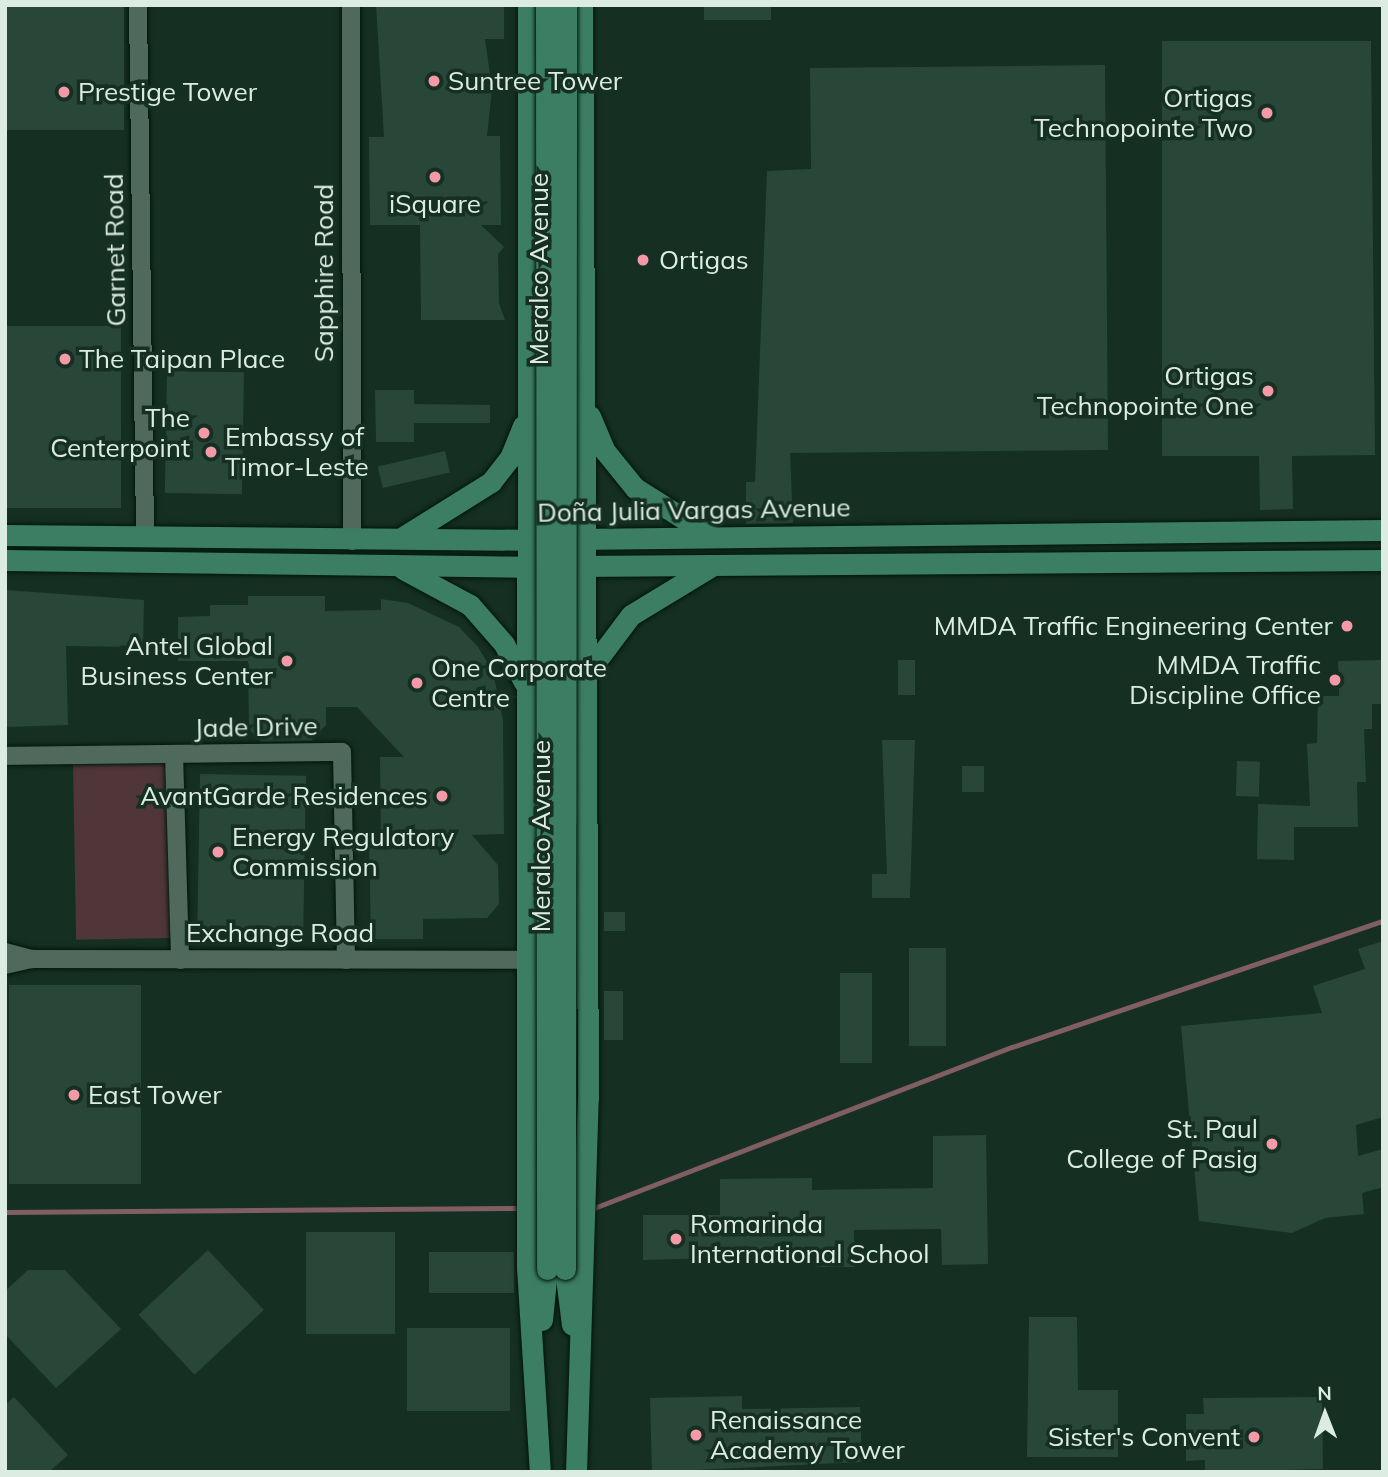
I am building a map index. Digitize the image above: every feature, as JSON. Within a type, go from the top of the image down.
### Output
[{"type":"main road","name":"Meralco Avenue","points":[[528,5],[527,1267],[537,1367],[540,1472]]},
{"type":"main road","name":"Meralco Avenue","points":[[546,5],[556,1269],[578,1372]]},
{"type":"main road","name":"Meralco Avenue","points":[[537,1367],[556,1269],[566,5]]},
{"type":"main road","name":"Meralco Avenue","points":[[576,1472],[578,1372],[585,1274],[588,766],[582,5]]},
{"type":"main road","points":[[529,392],[539,407],[557,414],[575,404],[584,387]]},
{"type":"main road","points":[[584,387],[600,442],[626,479],[657,505],[715,537]]},
{"type":"main road","points":[[393,541],[445,516],[491,482],[510,458],[529,392]]},
{"type":"main road","points":[[585,422],[567,449],[566,658],[587,680],[631,615],[718,564]]},
{"type":"main road","name":"Doña Julia Vargas Avenue","points":[[5,535],[393,541],[1383,530]]},
{"type":"main road","name":"Doña Julia Vargas Avenue","points":[[5,560],[529,568],[718,564],[1383,561]]},
{"type":"main road","points":[[392,565],[470,605],[513,657],[527,692]]},
{"type":"main road","points":[[527,766],[552,748],[570,751],[588,766]]},
{"type":"street","name":"Garnet Road","points":[[138,5],[145,536]]},
{"type":"street","name":"Sapphire Road","points":[[351,5],[352,541]]},
{"type":"street","name":"Jade Drive","points":[[5,756],[341,752],[346,960]]},
{"type":"street","points":[[174,754],[180,960]]},
{"type":"street","name":"Exchange Road","points":[[5,952],[32,959]]},
{"type":"street","name":"Exchange Road","points":[[5,965],[32,959],[528,960]]},
{"type":"shaded area","points":[[169,762],[172,938],[76,940],[73,764]]},
{"type":"building","name":"Prestige Tower","points":[[5,5],[124,5],[124,130],[5,130]]},
{"type":"building","points":[[376,5],[504,5],[504,39],[485,39],[492,89],[487,136],[500,136],[501,225],[481,225],[504,247],[498,254],[499,303],[505,320],[421,320],[420,225],[370,225],[369,137],[384,137]]},
{"type":"building","points":[[704,5],[771,5],[771,20],[704,20]]},
{"type":"building","points":[[1162,41],[1371,41],[1375,455],[1292,456],[1293,509],[1260,510],[1259,456],[1162,456]]},
{"type":"building","points":[[1105,65],[1108,450],[790,453],[793,523],[746,524],[746,482],[755,482],[767,171],[811,169],[810,68]]},
{"type":"building","points":[[5,326],[121,326],[121,508],[5,508]]},
{"type":"building","name":"The Centerpoint","points":[[167,371],[244,372],[242,494],[165,493]]},
{"type":"building","points":[[375,390],[414,390],[414,404],[490,405],[490,423],[414,423],[414,442],[376,442]]},
{"type":"building","points":[[445,451],[450,472],[383,488],[378,467]]},
{"type":"building","points":[[5,590],[144,600],[143,647],[66,646],[68,725],[5,727]]},
{"type":"building","points":[[248,596],[325,596],[325,611],[381,610],[381,599],[408,603],[459,627],[478,647],[493,672],[503,720],[504,834],[472,835],[498,865],[499,904],[487,918],[423,919],[423,939],[371,939],[369,846],[381,846],[380,757],[404,757],[357,707],[326,707],[326,725],[311,741],[261,742],[249,729],[248,661],[178,661],[178,617],[210,616],[210,605],[248,605]]},
{"type":"building","points":[[898,660],[915,660],[915,695],[898,695]]},
{"type":"building","points":[[1383,660],[1383,704],[1372,704],[1372,729],[1364,729],[1366,782],[1357,782],[1358,827],[1294,827],[1294,860],[1257,859],[1258,804],[1310,806],[1307,744],[1317,743],[1318,696],[1339,696],[1338,661]]},
{"type":"building","points":[[882,740],[915,740],[910,898],[872,898],[872,874],[887,874]]},
{"type":"building","points":[[1237,761],[1260,762],[1259,797],[1236,796]]},
{"type":"building","points":[[962,766],[984,766],[984,792],[962,792]]},
{"type":"building","points":[[200,774],[306,776],[303,929],[197,927]]},
{"type":"building","points":[[604,912],[625,912],[625,931],[604,931]]},
{"type":"building","points":[[1383,941],[1383,1117],[1356,1125],[1358,1156],[1383,1149],[1383,1187],[1362,1193],[1364,1214],[1325,1218],[1292,1233],[1199,1221],[1181,1026],[1322,1013],[1313,986],[1365,969],[1358,949]]},
{"type":"building","points":[[909,948],[946,948],[946,1046],[909,1046]]},
{"type":"building","points":[[840,973],[872,973],[872,1063],[840,1063]]},
{"type":"building","name":"East Tower","points":[[9,985],[141,985],[141,1184],[9,1184]]},
{"type":"building","points":[[604,991],[623,991],[623,1040],[604,1040]]},
{"type":"building","points":[[986,1135],[988,1264],[942,1265],[941,1229],[854,1230],[855,1267],[815,1267],[815,1255],[643,1260],[643,1215],[720,1215],[720,1179],[812,1178],[812,1190],[933,1188],[933,1136]]},
{"type":"building","points":[[306,1232],[395,1232],[395,1334],[306,1334]]},
{"type":"building","points":[[208,1250],[264,1310],[194,1375],[139,1315]]},
{"type":"building","points":[[429,1252],[514,1252],[514,1293],[429,1293]]},
{"type":"building","points":[[28,1270],[65,1270],[121,1329],[56,1388],[5,1334],[5,1291]]},
{"type":"building","points":[[1029,1317],[1077,1317],[1078,1390],[1118,1390],[1118,1457],[1027,1457]]},
{"type":"building","points":[[407,1328],[510,1328],[510,1411],[407,1411]]},
{"type":"building","points":[[742,1396],[742,1409],[860,1407],[862,1462],[652,1472],[650,1398]]},
{"type":"building","points":[[14,1397],[68,1455],[49,1472],[5,1472],[5,1405]]},
{"type":"building","name":"Sister's Convent","points":[[1322,1397],[1323,1469],[1205,1472],[1205,1460],[1186,1461],[1186,1414],[1204,1414],[1203,1398]]},
{"type":"waterway","points":[[594,1208],[1012,1047],[1383,921]]},
{"type":"waterway","points":[[5,1212],[519,1208]]},
{"type":"place","name":"Suntree Tower","points":[[434,81]]},
{"type":"place","name":"Prestige Tower","points":[[64,92]]},
{"type":"place","name":"Ortigas Technopointe Two","points":[[1267,113]]},
{"type":"place","name":"iSquare","points":[[435,177]]},
{"type":"place","name":"Ortigas","points":[[643,260]]},
{"type":"place","name":"The Taipan Place","points":[[65,359]]},
{"type":"place","name":"Ortigas Technopointe One","points":[[1268,391]]},
{"type":"place","name":"The Centerpoint","points":[[204,433]]},
{"type":"place","name":"Embassy of Timor-Leste","points":[[211,452]]},
{"type":"place","name":"MMDA Traffic Engineering Center","points":[[1347,626]]},
{"type":"place","name":"Antel Global Business Center","points":[[287,661]]},
{"type":"place","name":"MMDA Traffic Discipline Office","points":[[1335,680]]},
{"type":"place","name":"One Corporate Centre","points":[[417,683]]},
{"type":"place","name":"AvantGarde Residences","points":[[442,796]]},
{"type":"place","name":"Energy Regulatory Commission","points":[[218,852]]},
{"type":"place","name":"East Tower","points":[[74,1095]]},
{"type":"place","name":"St. Paul College of Pasig","points":[[1272,1144]]},
{"type":"place","name":"Romarinda International School","points":[[676,1239]]},
{"type":"place","name":"Renaissance Academy Tower","points":[[696,1435]]},
{"type":"place","name":"Sister's Convent","points":[[1254,1437]]}]
